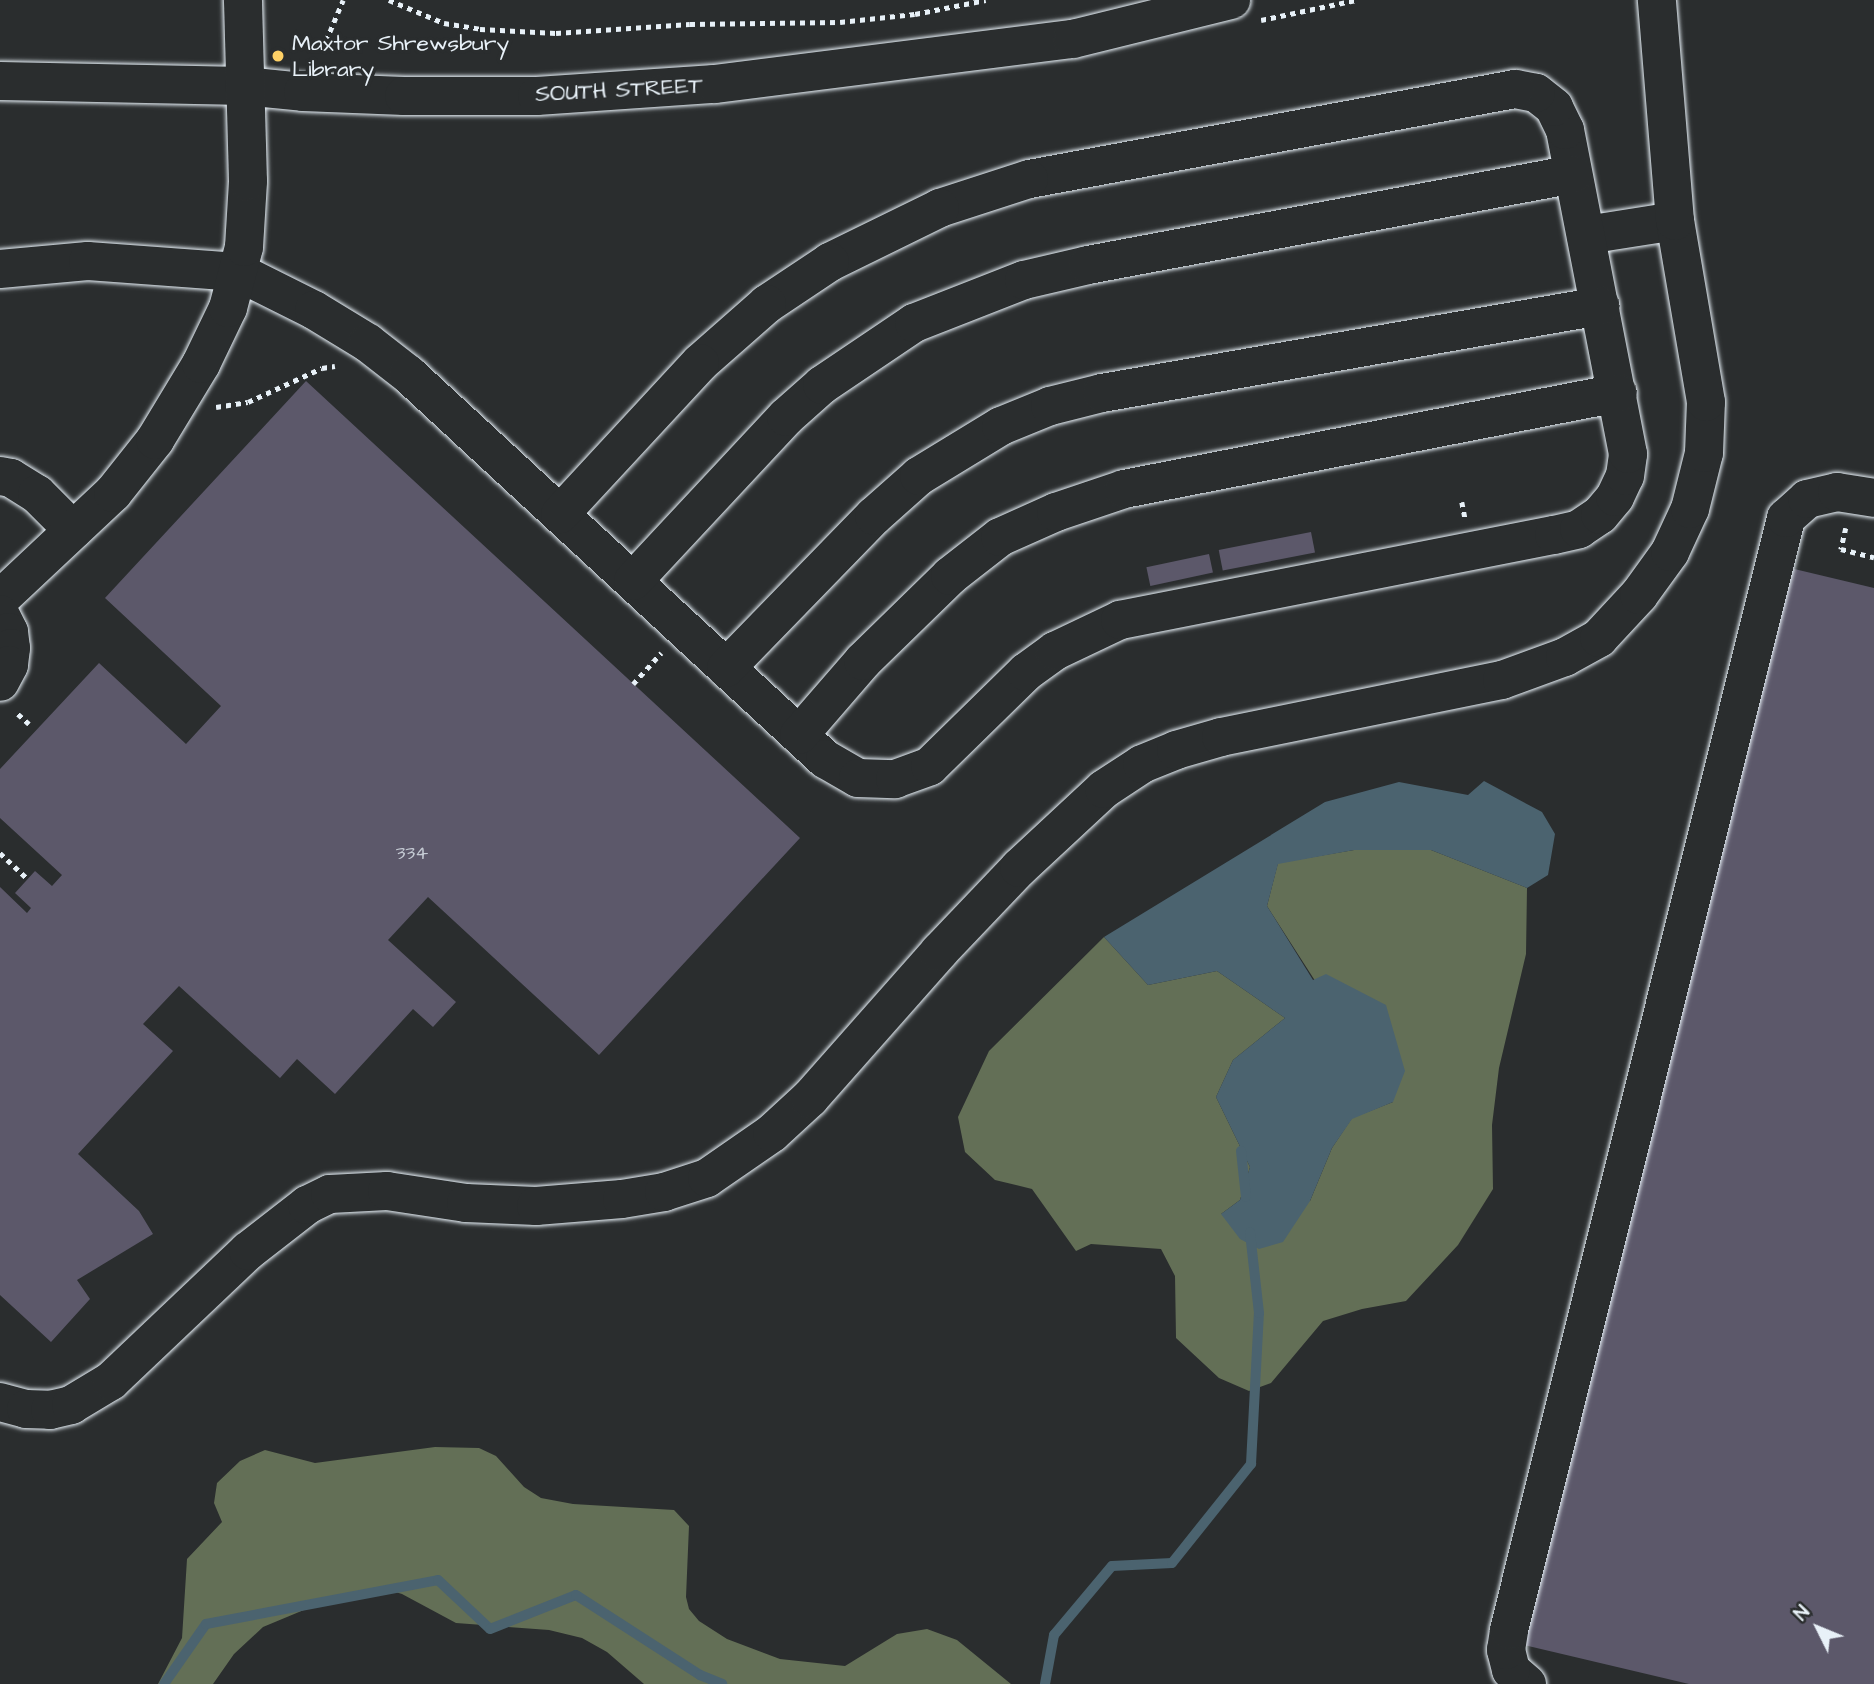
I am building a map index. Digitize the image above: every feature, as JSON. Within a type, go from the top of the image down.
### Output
[{"type":"street","points":[[0,599],[113,492],[155,440],[220,327],[244,247],[248,181],[243,0]]},
{"type":"street","name":"SOUTH STREET","points":[[0,80],[244,86],[303,92],[404,96],[537,96],[715,85],[1073,39],[1231,0]]},
{"type":"street","points":[[0,1402],[26,1409],[50,1410],[71,1405],[111,1381],[248,1251],[307,1205],[330,1194],[387,1191],[466,1203],[536,1206],[622,1199],[664,1192],[707,1178],[772,1133],[810,1098],[939,952],[1019,868],[1104,789],[1142,764],[1176,750],[1221,737],[1502,680],[1566,657],[1599,638],[1639,595],[1670,552],[1690,509],[1704,453],[1706,402],[1675,221],[1657,0]]},
{"type":"street","points":[[0,269],[88,261],[238,272],[273,287],[368,343],[408,374],[825,758],[858,778],[895,779],[930,766],[1026,673],[1055,651],[1120,620],[1579,528],[1600,515],[1615,497],[1625,476],[1628,454],[1565,130],[1554,107],[1536,93],[1515,89],[1029,178],[940,208],[841,256],[767,304],[700,363],[561,514]]},
{"type":"street","points":[[633,581],[786,416],[822,385],[914,323],[1024,279],[1573,174]]},
{"type":"street","points":[[1586,234],[1675,221]]},
{"type":"street","points":[[726,668],[901,492],[961,448],[1001,426],[1050,407],[1102,393],[1600,306]]},
{"type":"street","points":[[799,735],[863,661],[950,576],[1000,537],[1056,512],[1124,489],[1618,393]]},
{"type":"street","points":[[0,475],[11,478],[37,494],[73,530]]},
{"type":"street","points":[[1527,1684],[1511,1670],[1506,1650],[1509,1630],[1786,519],[1807,499],[1838,492],[1861,510]]},
{"type":"street","points":[[0,614],[9,632],[11,648],[6,695]]},
{"type":"path","points":[[322,50],[343,0]]},
{"type":"path","points":[[389,0],[444,23],[480,29],[556,33],[690,24],[840,22],[915,14],[986,0]]},
{"type":"path","points":[[1861,510],[1841,549],[1874,557]]},
{"type":"path","points":[[633,684],[668,646]]},
{"type":"path","points":[[6,695],[29,724]]},
{"type":"path","points":[[0,853],[28,879]]},
{"type":"green space","points":[[1354,850],[1431,850],[1527,888],[1526,954],[1499,1068],[1492,1125],[1493,1189],[1458,1245],[1406,1301],[1362,1309],[1323,1321],[1271,1383],[1249,1391],[1219,1378],[1176,1338],[1175,1276],[1161,1249],[1091,1244],[1076,1251],[1032,1189],[995,1180],[965,1152],[958,1117],[989,1051],[1104,937],[1148,985],[1217,971],[1285,1018],[1233,1060],[1216,1097],[1250,1167],[1240,1200],[1221,1214],[1310,1201],[1332,1148],[1352,1118],[1393,1102],[1267,906],[1278,863]]},
{"type":"green space","points":[[435,1447],[479,1448],[496,1456],[524,1487],[541,1498],[573,1504],[674,1510],[689,1526],[686,1597],[689,1609],[699,1621],[727,1639],[780,1659],[845,1666],[897,1634],[927,1629],[957,1640],[1011,1684],[644,1684],[607,1652],[582,1638],[549,1630],[456,1623],[402,1594],[382,1588],[335,1597],[263,1627],[234,1654],[213,1684],[158,1684],[182,1638],[187,1559],[222,1522],[214,1503],[217,1483],[240,1461],[265,1450],[315,1463]]},
{"type":"water","points":[[1484,781],[1542,812],[1555,834],[1548,875],[1527,888],[1431,850],[1354,850],[1278,864],[1267,906],[1313,980],[1326,974],[1386,1005],[1405,1071],[1393,1102],[1352,1119],[1332,1148],[1310,1201],[1283,1242],[1259,1249],[1240,1239],[1221,1214],[1240,1200],[1250,1167],[1216,1097],[1233,1060],[1285,1018],[1217,971],[1148,985],[1104,937],[1325,802],[1399,782],[1468,795]]},
{"type":"building","points":[[306,381],[800,838],[599,1055],[428,897],[388,940],[456,1002],[433,1027],[413,1009],[335,1094],[297,1059],[280,1078],[179,986],[143,1024],[173,1051],[78,1154],[139,1211],[153,1234],[77,1280],[90,1299],[51,1342],[0,1295],[0,887],[27,913],[31,908],[15,893],[35,871],[52,886],[62,875],[0,818],[0,769],[99,663],[186,744],[221,706],[105,598]]},
{"type":"building","points":[[1311,532],[1315,553],[1223,571],[1219,550]]},
{"type":"building","points":[[1209,554],[1213,573],[1150,586],[1146,567]]},
{"type":"building","points":[[1786,567],[1874,588],[1874,1684],[1689,1684],[1524,1645]]},
{"type":"waterway","points":[[1241,1151],[1246,1197]]},
{"type":"waterway","points":[[1045,1684],[1054,1635],[1112,1566],[1172,1563],[1251,1464],[1259,1313],[1250,1233]]},
{"type":"waterway","points":[[164,1684],[206,1624],[438,1580],[490,1629],[576,1595],[700,1675],[722,1684]]},
{"type":"place","name":"Maxtor Shrewsbury Library","points":[[278,56]]}]
